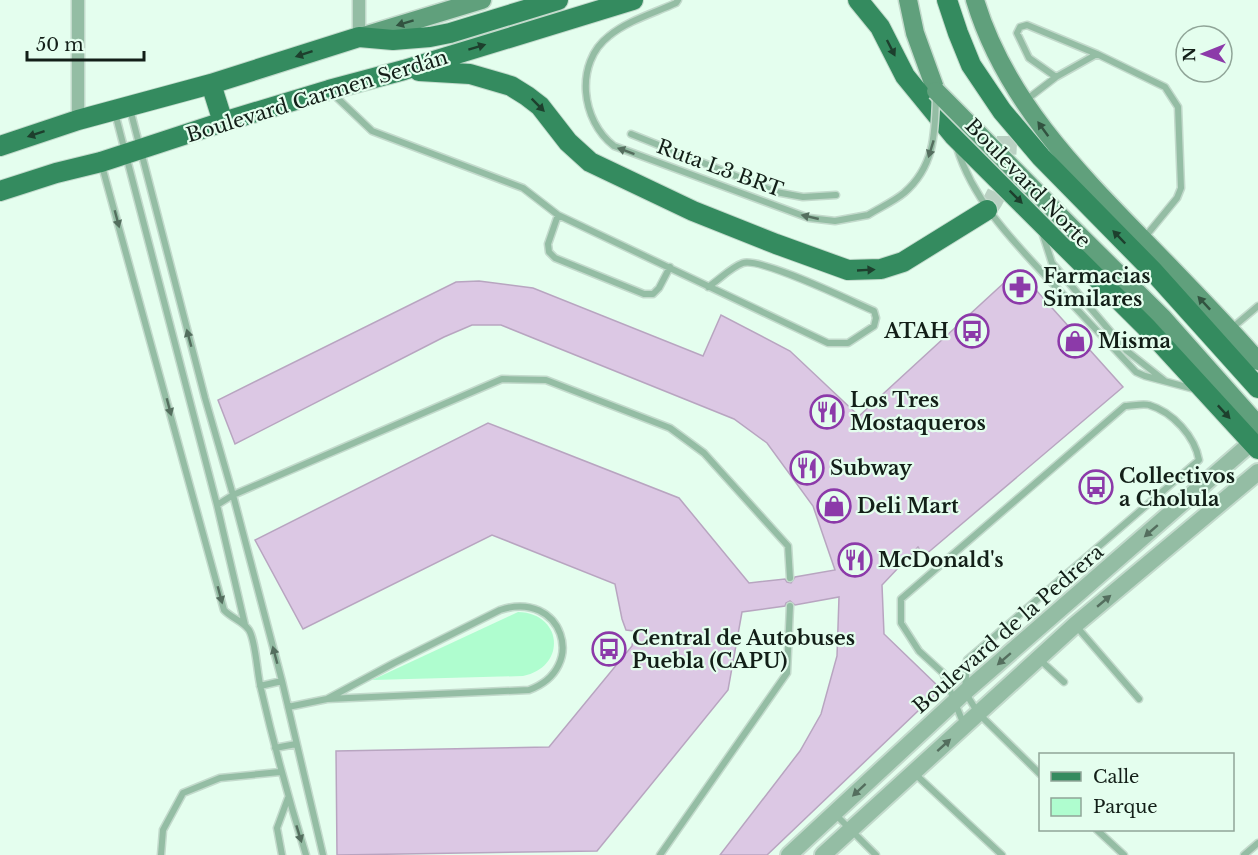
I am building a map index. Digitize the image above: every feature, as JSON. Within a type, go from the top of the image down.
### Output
[{"type":"main road","points":[[0,146],[78,120],[211,84],[482,0]]},
{"type":"main road","points":[[359,37],[393,40],[430,37],[558,0]]},
{"type":"main road","name":"Boulevard Carmen Serdán","points":[[0,191],[633,0]]},
{"type":"main road","points":[[858,0],[880,27],[905,76],[954,136],[1146,327],[1206,393],[1257,439]]},
{"type":"main road","name":"Boulevard Norte","points":[[908,0],[915,33],[936,91],[1163,318],[1257,439]]},
{"type":"main road","name":"Boulevard Norte","points":[[946,0],[971,65],[1002,111],[1041,158],[1152,270],[1258,388]]},
{"type":"main road","points":[[975,0],[982,25],[996,55],[1023,102],[1082,177],[1253,352]]},
{"type":"main road","points":[[404,70],[470,74],[510,87],[528,96],[540,106],[568,142],[590,162],[693,210],[848,270],[881,269],[903,262],[987,210]]},
{"type":"main road","points":[[211,84],[223,122]]},
{"type":"main road","points":[[1002,111],[1007,136]]},
{"type":"street","points":[[78,0],[78,120]]},
{"type":"street","points":[[358,0],[359,37]]},
{"type":"street","name":"Boulevard de la Pedrera","points":[[789,855],[960,698],[1257,439]]},
{"type":"street","name":"Boulevard de la Pedrera","points":[[827,854],[1075,625],[1258,472]]},
{"type":"lane","name":"Ruta L3 BRT","points":[[678,0],[676,3],[620,28],[599,44],[588,69],[586,89],[588,110],[596,129],[606,141],[614,146],[809,218],[835,221],[868,215],[903,193],[916,179],[929,158],[935,137],[936,91]]},
{"type":"lane","points":[[1056,77],[1029,58],[1017,33],[1020,27],[1027,25],[1097,54],[1165,87],[1178,107],[1181,188],[1177,198],[1143,239]]},
{"type":"lane","points":[[1023,102],[1056,77],[1097,54]]},
{"type":"lane","points":[[329,90],[372,131],[523,188],[558,215],[670,267],[708,287],[828,344],[848,343],[874,326],[876,318],[874,311],[753,262],[743,263],[708,287]]},
{"type":"lane","points":[[122,108],[244,625]]},
{"type":"lane","points":[[122,108],[233,495],[282,681],[323,855]]},
{"type":"lane","points":[[631,134],[776,192],[803,197],[836,195]]},
{"type":"lane","points":[[954,136],[964,171],[1009,237],[1136,372],[1206,393]]},
{"type":"lane","points":[[101,162],[224,610],[250,632],[280,772],[306,855]]},
{"type":"lane","points":[[558,215],[548,244],[549,252],[555,258],[644,294],[653,294],[659,288],[670,267]]},
{"type":"lane","points":[[1042,222],[1042,236],[1052,263],[1127,351],[1167,383]]},
{"type":"lane","points":[[1229,330],[1258,306]]},
{"type":"lane","points":[[217,505],[233,495],[502,380],[546,380],[670,428],[704,453],[788,546],[790,578]]},
{"type":"lane","points":[[965,726],[960,698],[967,660],[1199,460],[1197,447],[1183,429],[1168,416],[1148,405],[1125,406],[902,599],[901,623],[919,651],[943,673],[960,698],[1039,772]]},
{"type":"lane","points":[[288,707],[327,699],[529,690],[541,686],[556,671],[562,655],[562,639],[552,620],[546,614],[528,606],[514,606],[500,610],[327,699]]},
{"type":"lane","points":[[660,855],[787,674],[790,606]]},
{"type":"lane","points":[[1075,625],[1139,699]]},
{"type":"lane","points":[[1039,658],[1064,682]]},
{"type":"lane","points":[[260,686],[282,681]]},
{"type":"lane","points":[[275,748],[296,744]]},
{"type":"lane","points":[[161,855],[163,830],[183,793],[220,778],[280,772]]},
{"type":"lane","points":[[914,772],[1002,855]]},
{"type":"lane","points":[[282,855],[277,828],[288,798]]},
{"type":"lane","points":[[834,813],[876,855]]},
{"type":"lane","points":[[1099,831],[1124,855]]},
{"type":"lane","points":[[1244,855],[1258,843]]},
{"type":"green space","points":[[518,612],[533,615],[544,621],[551,630],[554,641],[553,652],[547,662],[537,671],[523,676],[372,680]]},
{"type":"building","points":[[1018,270],[1123,387],[924,556],[918,547],[882,585],[884,634],[941,689],[767,855],[720,855],[800,751],[821,714],[837,656],[839,597],[795,605],[790,601],[785,606],[742,612],[728,690],[597,851],[337,855],[336,751],[549,747],[632,646],[634,631],[626,630],[615,584],[492,535],[303,629],[255,540],[488,423],[679,498],[749,583],[785,579],[791,583],[795,577],[835,570],[813,506],[767,443],[734,419],[501,325],[472,325],[444,337],[235,444],[218,400],[456,282],[479,281],[533,288],[703,356],[721,315],[790,351],[859,416]]},
{"type":"tunnel","points":[[987,210],[1001,183],[1007,136]]},
{"type":"place","name":"Farmacias Similares","points":[[1020,287]]},
{"type":"place","name":"ATAH","points":[[972,331]]},
{"type":"place","name":"Misma","points":[[1075,341]]},
{"type":"place","name":"Los Tres Mostaqueros","points":[[827,412]]},
{"type":"place","name":"Subway","points":[[807,468]]},
{"type":"place","name":"Collectivos a Cholula","points":[[1096,487]]},
{"type":"place","name":"Deli Mart","points":[[834,506]]},
{"type":"place","name":"McDonald's","points":[[855,560]]},
{"type":"place","name":"Central de Autobuses Puebla (CAPU)","points":[[609,649]]}]
